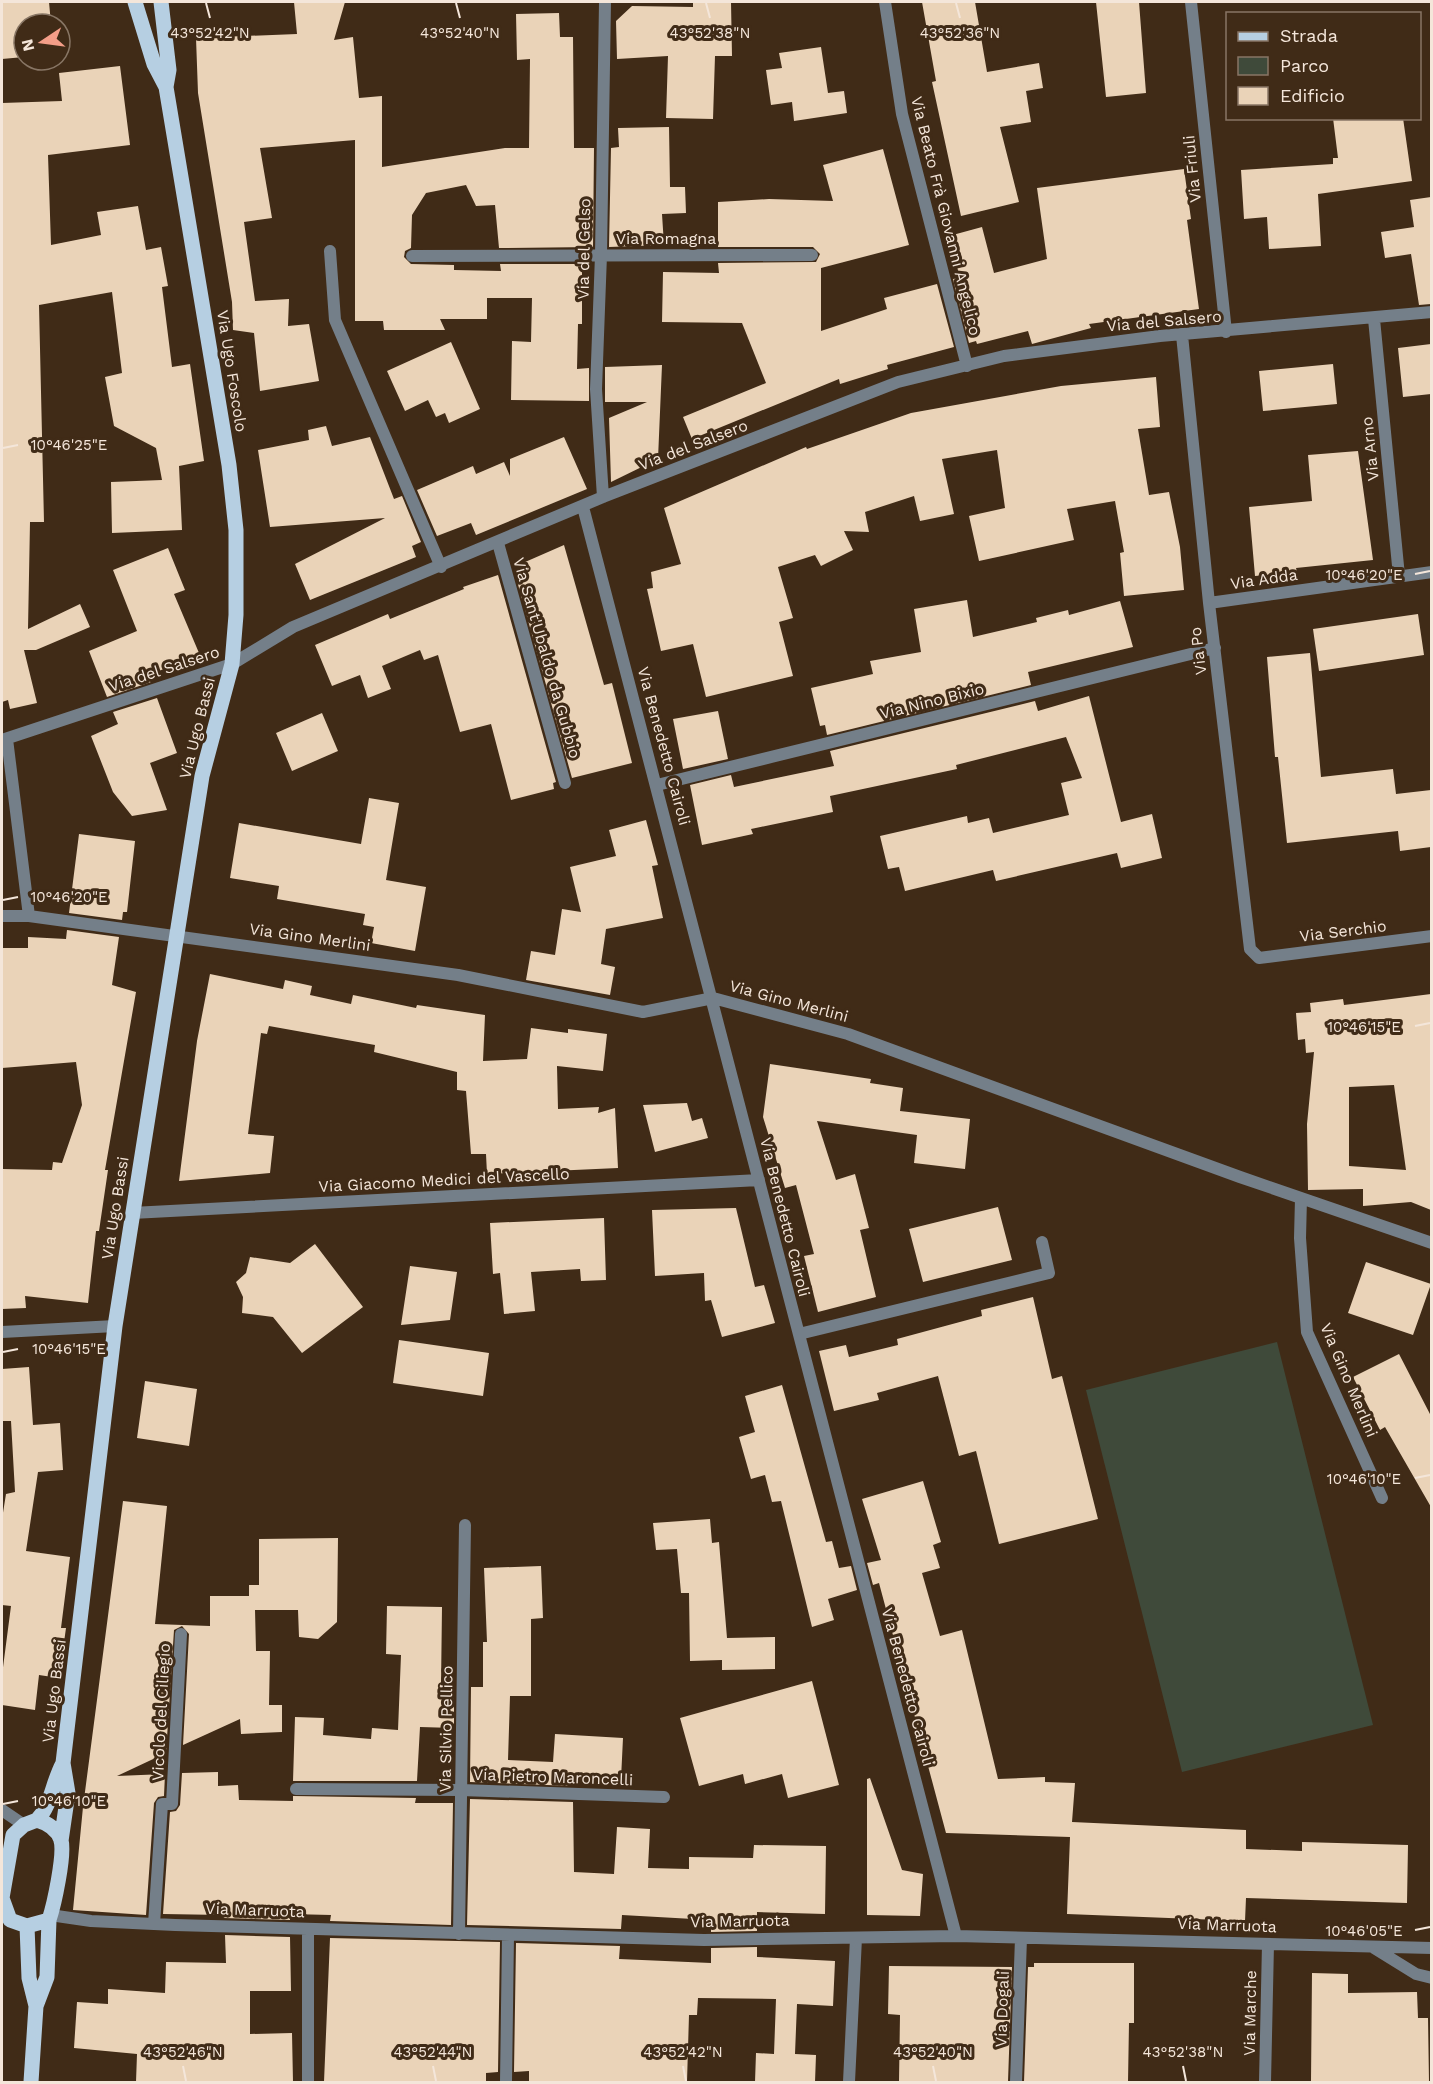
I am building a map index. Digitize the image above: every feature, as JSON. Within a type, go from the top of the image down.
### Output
[{"type":"main road","points":[[135,2],[154,64],[166,87]]},
{"type":"main road","points":[[161,2],[169,70],[166,87]]},
{"type":"main road","name":"Via Ugo Foscolo","points":[[166,87],[229,465],[236,530],[236,615],[232,664]]},
{"type":"main road","name":"Via Ugo Bassi","points":[[61,1841],[68,1793],[63,1763],[115,1326],[202,776],[232,664]]},
{"type":"main road","name":"Via Ugo Bassi","points":[[30,1822],[48,1808],[53,1782],[63,1763]]},
{"type":"main road","points":[[31,2082],[36,2006],[47,1977],[49,1917],[56,1899],[61,1841],[50,1824],[30,1822],[13,1835],[2,1898],[6,1920],[27,1926],[29,1978],[36,2006]]},
{"type":"main road","name":"Via Marruota","points":[[27,1926],[49,1917]]},
{"type":"street","name":"Via del Gelso","points":[[603,497],[596,389],[601,255],[605,2]]},
{"type":"street","name":"Via Beato Frà Giovanni Angelico","points":[[885,2],[902,114],[967,366]]},
{"type":"street","name":"Via Friuli","points":[[1191,2],[1226,332]]},
{"type":"street","points":[[330,251],[335,320],[441,567]]},
{"type":"street","name":"Via Romagna","points":[[412,256],[812,255]]},
{"type":"street","name":"Via del Salsero","points":[[4,740],[232,664],[293,627],[441,567],[603,497],[898,382],[1004,356],[1182,335],[1431,312]]},
{"type":"street","name":"Via Arno","points":[[1374,319],[1399,576]]},
{"type":"street","name":"Via Po","points":[[1182,335],[1209,603],[1250,948],[1259,958]]},
{"type":"street","name":"Via Benedetto Cairoli","points":[[583,507],[956,1936]]},
{"type":"street","name":"Via Sant'Ubaldo da Gubbio","points":[[498,543],[565,783]]},
{"type":"street","name":"Via Adda","points":[[1209,603],[1431,573]]},
{"type":"street","name":"Via Nino Bixio","points":[[657,785],[1215,648]]},
{"type":"street","points":[[4,740],[29,916]]},
{"type":"street","name":"Via Gino Merlini","points":[[2,916],[29,916],[176,935],[458,975],[643,1012],[713,998],[848,1034],[1431,1243]]},
{"type":"street","name":"Via Serchio","points":[[1259,958],[1431,936]]},
{"type":"street","name":"Via Giacomo Medici del Vascello","points":[[132,1213],[759,1180]]},
{"type":"street","name":"Via Gino Merlini","points":[[1301,1198],[1300,1238],[1307,1332],[1382,1498]]},
{"type":"street","points":[[799,1334],[1049,1273],[1042,1242]]},
{"type":"street","points":[[2,1332],[115,1326]]},
{"type":"street","name":"Via Silvio Pellico","points":[[459,1934],[465,1525]]},
{"type":"street","name":"Vicolo del Ciliegio","points":[[154,1924],[162,1804],[172,1804],[182,1634]]},
{"type":"street","name":"Via Pietro Maroncelli","points":[[296,1790],[461,1790],[664,1797]]},
{"type":"street","points":[[2,1810],[30,1822]]},
{"type":"street","name":"Via Marruota","points":[[49,1917],[91,1921],[308,1930],[704,1940],[956,1936],[1431,1948]]},
{"type":"street","points":[[308,1930],[308,2082]]},
{"type":"street","points":[[506,2082],[508,1935]]},
{"type":"street","points":[[849,2082],[856,1938]]},
{"type":"street","name":"Via Dogali","points":[[1016,2082],[1021,1938]]},
{"type":"street","name":"Via Marche","points":[[1265,2082],[1268,1944]]},
{"type":"street","points":[[1373,1947],[1416,1974],[1431,1978]]},
{"type":"green space","points":[[1277,1342],[1373,1725],[1182,1772],[1086,1390]]},
{"type":"building","points":[[2,2],[49,2],[50,12],[12,12],[12,58],[2,59]]},
{"type":"building","points":[[294,2],[345,2],[334,40],[353,37],[359,98],[382,96],[382,167],[505,148],[529,148],[530,59],[517,60],[516,14],[559,13],[560,37],[573,37],[574,148],[594,148],[593,247],[499,248],[495,205],[476,206],[466,185],[426,193],[412,215],[411,248],[405,251],[404,257],[411,264],[454,265],[454,270],[501,271],[500,264],[582,264],[582,324],[578,324],[577,369],[589,368],[589,401],[511,400],[512,341],[531,342],[532,298],[487,298],[487,319],[440,319],[445,330],[384,330],[383,321],[355,321],[355,140],[260,148],[272,218],[244,222],[255,301],[289,299],[288,326],[309,324],[319,381],[260,391],[254,333],[233,330],[232,302],[198,93],[196,38],[297,34]]},
{"type":"building","points":[[693,2],[731,2],[732,56],[715,56],[713,119],[666,118],[668,56],[617,59],[616,21],[632,6],[693,7]]},
{"type":"building","points":[[922,2],[975,2],[987,72],[1039,63],[1043,88],[1026,91],[1031,122],[1000,127],[1019,202],[961,216],[932,82],[936,81]]},
{"type":"building","points":[[1096,2],[1139,2],[1146,93],[1106,97]]},
{"type":"building","points":[[821,47],[828,93],[844,91],[847,113],[794,121],[792,102],[771,105],[766,70],[782,68],[779,53]]},
{"type":"building","points":[[120,66],[130,145],[48,155],[51,245],[101,235],[97,212],[138,206],[146,250],[161,247],[168,286],[162,287],[172,367],[190,364],[204,461],[179,466],[182,530],[112,533],[111,482],[162,480],[156,448],[114,426],[105,377],[122,373],[112,292],[39,305],[44,522],[30,522],[28,629],[80,604],[90,627],[36,650],[24,650],[37,703],[10,709],[8,700],[2,702],[2,103],[62,101],[59,73]]},
{"type":"building","points":[[1333,120],[1403,120],[1412,181],[1318,194],[1321,246],[1269,249],[1267,217],[1244,219],[1241,170],[1333,164],[1333,158],[1338,158]]},
{"type":"building","points":[[669,127],[670,187],[685,187],[686,213],[662,214],[664,245],[609,247],[611,148],[619,147],[618,128]]},
{"type":"building","points":[[883,149],[909,245],[821,268],[821,331],[887,309],[884,298],[937,284],[954,347],[887,365],[888,369],[840,384],[839,379],[692,439],[683,417],[766,383],[742,323],[662,322],[663,272],[719,273],[718,263],[816,262],[820,254],[813,247],[718,247],[718,202],[769,199],[833,201],[823,165]]},
{"type":"building","points":[[1184,169],[1191,219],[1187,220],[1199,309],[1089,324],[1091,328],[1032,344],[1028,331],[977,344],[976,341],[969,343],[953,279],[960,278],[949,236],[982,227],[994,273],[1047,259],[1037,188]]},
{"type":"building","points":[[1431,197],[1431,304],[1419,305],[1411,254],[1385,258],[1381,232],[1414,227],[1410,200]]},
{"type":"building","points":[[451,342],[480,409],[449,423],[445,413],[436,417],[428,400],[405,411],[387,371]]},
{"type":"building","points":[[1431,344],[1431,394],[1403,397],[1398,348]]},
{"type":"building","points":[[1333,364],[1337,404],[1263,411],[1259,371]]},
{"type":"building","points":[[662,365],[658,459],[611,482],[609,418],[647,402],[605,402],[605,367]]},
{"type":"building","points":[[1156,377],[1160,427],[1138,429],[1149,495],[1169,492],[1180,547],[1184,590],[1124,596],[1120,553],[1124,552],[1115,501],[1067,509],[1074,540],[979,561],[969,516],[1005,508],[997,450],[942,459],[954,514],[920,521],[914,496],[865,512],[869,532],[844,531],[853,550],[821,566],[815,555],[778,567],[793,618],[779,622],[793,676],[706,697],[693,644],[661,651],[647,589],[653,588],[651,572],[681,564],[664,508],[806,447],[807,449],[911,413],[1061,386]]},
{"type":"building","points":[[326,426],[332,446],[370,437],[394,499],[402,496],[421,542],[412,546],[416,557],[310,600],[295,564],[385,518],[270,527],[258,450],[309,440],[308,430]]},
{"type":"building","points":[[564,437],[587,489],[476,535],[471,523],[437,536],[417,490],[473,466],[476,474],[504,462],[510,476],[510,459]]},
{"type":"building","points":[[1358,451],[1373,560],[1296,568],[1297,572],[1255,576],[1249,507],[1312,501],[1308,455]]},
{"type":"building","points":[[564,545],[604,685],[612,683],[632,763],[572,778],[514,570],[517,569],[516,566]]},
{"type":"building","points":[[168,548],[185,590],[174,594],[199,653],[148,676],[151,682],[107,697],[89,651],[137,631],[113,570]]},
{"type":"building","points":[[498,575],[556,782],[553,783],[554,789],[511,800],[491,724],[460,732],[438,655],[424,660],[420,650],[382,666],[391,689],[368,698],[360,675],[332,686],[315,645],[388,614],[390,619],[464,589],[463,587]]},
{"type":"building","points":[[967,600],[973,637],[1037,622],[1036,618],[1068,610],[1069,615],[1120,601],[1133,647],[1028,672],[1031,685],[827,735],[825,725],[820,726],[811,688],[873,674],[870,661],[921,652],[914,609]]},
{"type":"building","points":[[1418,614],[1424,655],[1319,671],[1313,629]]},
{"type":"building","points":[[1310,653],[1321,777],[1393,769],[1396,794],[1431,790],[1431,847],[1400,851],[1398,831],[1287,843],[1278,757],[1275,757],[1267,657]]},
{"type":"building","points":[[1089,696],[1121,822],[1152,814],[1162,858],[1121,868],[1117,853],[996,881],[993,870],[905,891],[899,867],[888,869],[880,836],[967,816],[968,823],[989,818],[993,833],[1069,815],[1061,783],[1082,778],[1066,737],[956,765],[957,769],[830,796],[833,812],[751,829],[753,834],[702,845],[690,785],[731,775],[734,787],[834,766],[830,751],[1035,701],[1038,711]]},
{"type":"building","points":[[157,698],[177,753],[150,763],[167,810],[132,816],[113,792],[91,736],[118,724],[113,712]]},
{"type":"building","points":[[718,711],[728,759],[683,769],[673,719]]},
{"type":"building","points":[[322,713],[338,751],[292,771],[276,733]]},
{"type":"building","points":[[369,798],[399,803],[386,880],[426,887],[415,951],[371,943],[374,927],[363,925],[365,914],[277,899],[279,886],[230,878],[239,823],[361,844]]},
{"type":"building","points":[[646,820],[658,865],[652,866],[663,918],[606,929],[601,964],[615,967],[610,995],[526,980],[531,951],[555,955],[562,909],[581,912],[570,867],[616,856],[609,830]]},
{"type":"building","points":[[79,834],[135,841],[127,912],[123,912],[122,920],[69,913]]},
{"type":"building","points":[[67,930],[119,937],[112,985],[136,992],[105,1170],[108,1170],[99,1231],[96,1231],[88,1303],[25,1296],[26,1308],[2,1309],[2,1169],[52,1170],[53,1162],[62,1163],[82,1105],[76,1062],[2,1068],[2,948],[28,948],[28,937],[66,939]]},
{"type":"building","points":[[210,974],[283,989],[285,980],[312,986],[310,995],[351,1004],[353,995],[416,1008],[417,1005],[485,1015],[483,1061],[527,1059],[531,1028],[568,1033],[568,1029],[607,1034],[603,1071],[557,1066],[558,1109],[599,1107],[598,1113],[615,1108],[618,1168],[487,1174],[486,1154],[471,1154],[466,1091],[457,1090],[457,1072],[374,1052],[375,1045],[269,1026],[267,1034],[261,1033],[248,1134],[274,1136],[270,1173],[179,1181],[197,1041]]},
{"type":"building","points":[[1431,994],[1431,1210],[1411,1202],[1363,1206],[1363,1189],[1308,1190],[1307,1124],[1314,1052],[1306,1053],[1305,1039],[1298,1040],[1296,1013],[1311,1012],[1310,1003],[1343,999],[1344,1005]],"holes":[[[1394,1085],[1406,1170],[1349,1166],[1349,1087]]]},
{"type":"building","points":[[770,1064],[871,1079],[870,1083],[903,1088],[900,1111],[970,1119],[965,1169],[914,1163],[917,1135],[817,1121],[836,1180],[855,1174],[869,1228],[860,1230],[876,1297],[818,1312],[804,1256],[814,1254],[796,1185],[785,1188],[763,1117]]},
{"type":"building","points":[[687,1103],[692,1121],[702,1118],[708,1138],[655,1152],[643,1105]]},
{"type":"building","points":[[998,1207],[1012,1260],[923,1282],[909,1229]]},
{"type":"building","points":[[736,1208],[755,1287],[764,1285],[775,1323],[722,1337],[711,1300],[705,1301],[704,1273],[655,1276],[652,1210]]},
{"type":"building","points":[[604,1218],[606,1280],[581,1281],[580,1269],[531,1272],[535,1311],[504,1314],[500,1273],[493,1274],[490,1223]]},
{"type":"building","points":[[315,1244],[363,1307],[302,1353],[273,1317],[242,1313],[243,1297],[236,1282],[246,1273],[250,1257],[290,1263]]},
{"type":"building","points":[[1366,1262],[1431,1284],[1413,1335],[1348,1313]]},
{"type":"building","points":[[410,1266],[457,1272],[450,1320],[401,1325]]},
{"type":"building","points":[[1033,1297],[1052,1379],[1062,1376],[1098,1519],[999,1544],[976,1451],[959,1456],[938,1376],[877,1393],[879,1400],[834,1411],[819,1351],[846,1345],[849,1357],[898,1345],[897,1339],[982,1316],[981,1310]]},
{"type":"building","points":[[399,1340],[489,1353],[483,1396],[393,1383]]},
{"type":"building","points":[[1399,1354],[1431,1416],[1431,1507],[1385,1427],[1380,1430],[1353,1377]]},
{"type":"building","points":[[29,1367],[33,1425],[60,1423],[63,1470],[38,1472],[26,1551],[70,1557],[61,1628],[66,1628],[59,1678],[39,1675],[35,1710],[2,1705],[2,1675],[11,1606],[2,1605],[2,1519],[6,1494],[15,1492],[11,1421],[2,1421],[2,1369]]},
{"type":"building","points":[[145,1381],[197,1389],[189,1446],[137,1438]]},
{"type":"building","points":[[782,1385],[826,1542],[832,1541],[839,1568],[851,1566],[857,1590],[828,1599],[834,1620],[812,1627],[781,1501],[772,1502],[765,1475],[751,1479],[739,1437],[755,1432],[745,1396]]},
{"type":"building","points":[[923,1481],[941,1542],[933,1545],[940,1568],[922,1573],[940,1636],[962,1630],[998,1779],[1045,1777],[1045,1782],[1075,1783],[1072,1822],[1246,1830],[1246,1849],[1302,1851],[1302,1842],[1408,1845],[1407,1903],[1246,1898],[1245,1921],[1067,1914],[1070,1837],[946,1833],[879,1583],[873,1585],[867,1563],[881,1560],[862,1499]]},
{"type":"building","points":[[123,1501],[167,1506],[155,1624],[210,1626],[210,1596],[249,1596],[249,1585],[259,1585],[259,1539],[338,1538],[337,1622],[318,1639],[299,1637],[298,1610],[255,1610],[256,1651],[270,1651],[269,1705],[282,1705],[282,1732],[241,1734],[240,1719],[183,1745],[189,1634],[182,1626],[174,1630],[166,1753],[117,1776],[165,1774],[164,1796],[158,1797],[154,1803],[146,1915],[73,1910],[83,1807]]},
{"type":"building","points":[[710,1519],[712,1543],[719,1542],[727,1638],[775,1637],[775,1669],[722,1670],[722,1660],[690,1661],[689,1593],[681,1593],[677,1549],[656,1550],[653,1523]]},
{"type":"building","points":[[541,1566],[543,1618],[531,1619],[531,1696],[510,1696],[508,1760],[553,1762],[555,1734],[623,1738],[621,1779],[573,1776],[573,1786],[470,1782],[471,1687],[483,1687],[483,1642],[487,1642],[484,1568]]},
{"type":"building","points":[[387,1606],[442,1607],[441,1686],[454,1686],[454,1728],[420,1727],[417,1781],[293,1781],[295,1717],[324,1718],[323,1735],[371,1739],[372,1728],[398,1730],[401,1655],[386,1654]]},
{"type":"building","points":[[812,1681],[839,1785],[788,1798],[782,1774],[745,1784],[743,1774],[699,1786],[680,1718]]},
{"type":"building","points":[[218,1772],[218,1786],[238,1785],[239,1800],[293,1801],[293,1796],[416,1798],[415,1803],[453,1803],[451,1925],[330,1921],[331,1915],[290,1914],[290,1920],[224,1918],[223,1915],[163,1914],[170,1812],[176,1811],[180,1805],[182,1773]]},
{"type":"building","points":[[870,1778],[902,1870],[923,1874],[920,1916],[867,1915],[867,1779]]},
{"type":"building","points":[[470,1799],[573,1802],[574,1872],[614,1874],[617,1827],[650,1829],[648,1868],[689,1869],[689,1857],[753,1858],[754,1845],[826,1846],[825,1914],[757,1912],[757,1931],[711,1932],[711,1920],[622,1915],[621,1929],[467,1925]]},
{"type":"building","points":[[225,1935],[290,1937],[291,1991],[250,1991],[250,2034],[292,2033],[293,2082],[136,2082],[137,2054],[74,2048],[77,2002],[108,2004],[108,1989],[165,1993],[166,1962],[226,1963]]},
{"type":"building","points":[[330,1938],[500,1942],[498,2072],[486,2073],[486,2082],[324,2082]]},
{"type":"building","points":[[516,1943],[620,1946],[619,1959],[711,1963],[711,1948],[757,1947],[757,1957],[835,1961],[833,2006],[797,2004],[795,2054],[816,2055],[815,2082],[755,2082],[756,2053],[774,2054],[776,1999],[698,1998],[697,2015],[689,2015],[687,2082],[529,2082],[529,2071],[514,2072]]},
{"type":"building","points":[[1034,1963],[1134,1963],[1134,2023],[1129,2023],[1128,2082],[1024,2082],[1028,1967],[1034,1967]]},
{"type":"building","points":[[889,1966],[1012,1967],[1008,2082],[899,2082],[900,2015],[888,2014]]},
{"type":"building","points":[[1312,1973],[1348,1974],[1348,1993],[1417,1992],[1418,2018],[1428,2018],[1429,2082],[1311,2082]]}]
